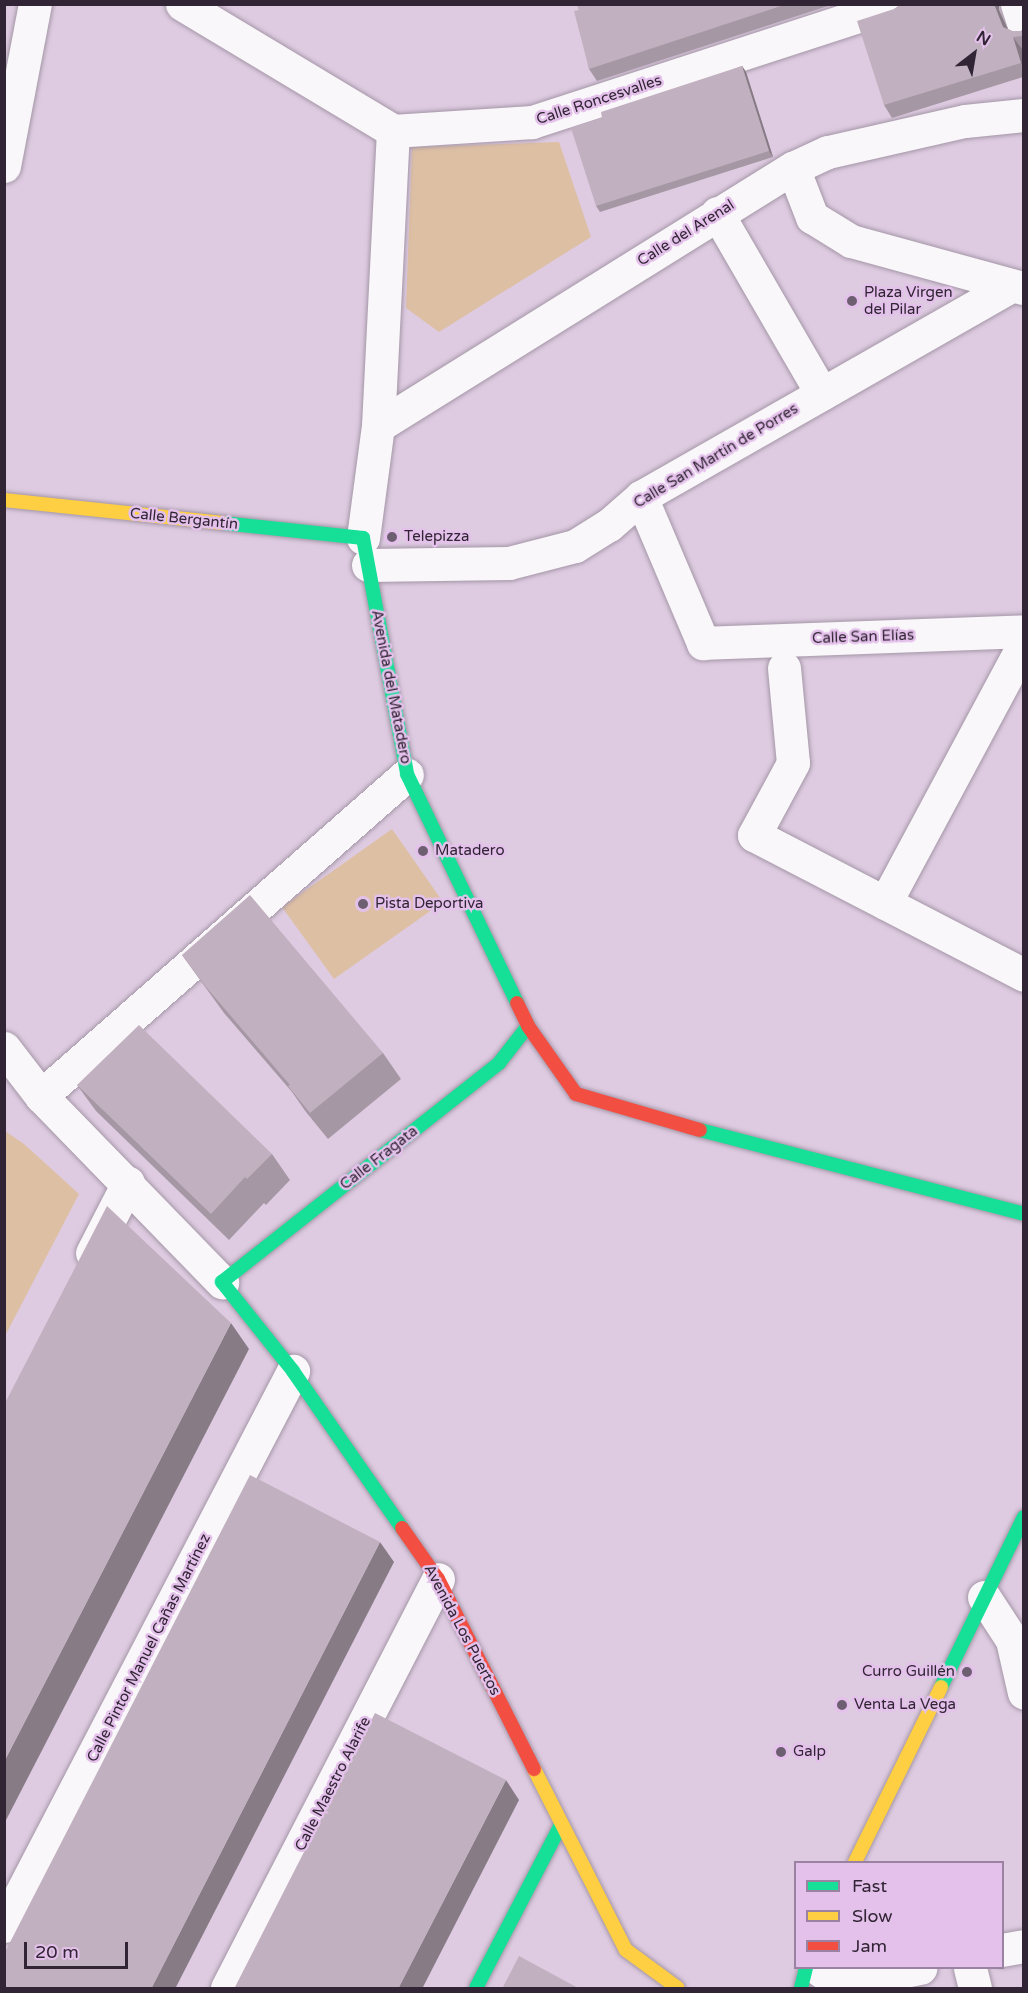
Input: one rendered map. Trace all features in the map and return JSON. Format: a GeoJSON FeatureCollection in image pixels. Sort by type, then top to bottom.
{"type":"FeatureCollection","features":[{"type":"Feature","properties":{"kind":"street"},"geometry":{"type":"LineString","coordinates":[[4,166],[35,4]]}},
{"type":"Feature","properties":{"kind":"street"},"geometry":{"type":"LineString","coordinates":[[182,4],[393,131],[378,426],[365,552]]}},
{"type":"Feature","properties":{"kind":"street","name":"Calle Roncesvalles"},"geometry":{"type":"LineString","coordinates":[[393,131],[532,122],[896,4]]}},
{"type":"Feature","properties":{"kind":"street"},"geometry":{"type":"LineString","coordinates":[[1017,4],[1023,24]]}},
{"type":"Feature","properties":{"kind":"street","name":"Calle del Arenal"},"geometry":{"type":"LineString","coordinates":[[378,426],[717,213],[793,168],[828,152],[965,121],[1023,115]]}},
{"type":"Feature","properties":{"kind":"street"},"geometry":{"type":"LineString","coordinates":[[793,168],[812,217],[851,241],[1017,287]]}},
{"type":"Feature","properties":{"kind":"street"},"geometry":{"type":"LineString","coordinates":[[717,213],[822,394]]}},
{"type":"Feature","properties":{"kind":"street","name":"Calle San Martín de Porres"},"geometry":{"type":"LineString","coordinates":[[365,552],[509,563],[576,546],[609,525],[641,497],[1017,287]]}},
{"type":"Feature","properties":{"kind":"street","name":"Calle San Elías"},"geometry":{"type":"LineString","coordinates":[[641,497],[703,643],[1023,631]]}},
{"type":"Feature","properties":{"kind":"street","name":"Calle Bergantín"},"geometry":{"type":"LineString","coordinates":[[4,500],[365,552]]}},
{"type":"Feature","properties":{"kind":"street","name":"Avenida del Matadero"},"geometry":{"type":"LineString","coordinates":[[365,552],[407,774],[528,1026],[576,1094],[765,1148],[1023,1214]]}},
{"type":"Feature","properties":{"kind":"street"},"geometry":{"type":"LineString","coordinates":[[885,903],[1023,644]]}},
{"type":"Feature","properties":{"kind":"street"},"geometry":{"type":"LineString","coordinates":[[784,668],[793,763],[754,835],[1023,975]]}},
{"type":"Feature","properties":{"kind":"street"},"geometry":{"type":"LineString","coordinates":[[41,1096],[407,774]]}},
{"type":"Feature","properties":{"kind":"street","name":"Calle Fragata"},"geometry":{"type":"LineString","coordinates":[[222,1281],[499,1063],[528,1026]]}},
{"type":"Feature","properties":{"kind":"street"},"geometry":{"type":"LineString","coordinates":[[4,1048],[41,1096],[222,1281]]}},
{"type":"Feature","properties":{"kind":"street"},"geometry":{"type":"LineString","coordinates":[[80,1276],[128,1183]]}},
{"type":"Feature","properties":{"kind":"street","name":"Avenida Los Puertos"},"geometry":{"type":"LineString","coordinates":[[222,1281],[292,1371],[438,1580],[626,1950],[678,1989]]}},
{"type":"Feature","properties":{"kind":"street","name":"Calle Pintor Manuel Cañas Martínez"},"geometry":{"type":"LineString","coordinates":[[4,1926],[292,1371]]}},
{"type":"Feature","properties":{"kind":"street"},"geometry":{"type":"LineString","coordinates":[[856,1861],[1023,1517]]}},
{"type":"Feature","properties":{"kind":"street","name":"Calle Maestro Alarife"},"geometry":{"type":"LineString","coordinates":[[227,1989],[438,1580]]}},
{"type":"Feature","properties":{"kind":"street"},"geometry":{"type":"LineString","coordinates":[[984,1597],[1012,1640],[1023,1693]]}},
{"type":"Feature","properties":{"kind":"street"},"geometry":{"type":"LineString","coordinates":[[476,1989],[561,1825]]}},
{"type":"Feature","properties":{"kind":"street"},"geometry":{"type":"LineString","coordinates":[[1004,1950],[1023,1946]]}},
{"type":"Feature","properties":{"kind":"street"},"geometry":{"type":"LineString","coordinates":[[801,1989],[806,1969]]}},
{"type":"Feature","properties":{"kind":"street"},"geometry":{"type":"LineString","coordinates":[[818,1969],[840,1984],[915,1969]]}},
{"type":"Feature","properties":{"kind":"street"},"geometry":{"type":"LineString","coordinates":[[970,1969],[975,1989]]}},
{"type":"Feature","properties":{"kind":"shaded area"},"geometry":{"type":"Polygon","coordinates":[[[559,142],[591,237],[439,332],[406,308],[412,147],[559,142]]]}},
{"type":"Feature","properties":{"kind":"shaded area","name":"Pista Deportiva"},"geometry":{"type":"Polygon","coordinates":[[[392,829],[443,902],[334,979],[282,907],[392,829]]]}},
{"type":"Feature","properties":{"kind":"shaded area"},"geometry":{"type":"Polygon","coordinates":[[[5,1131],[24,1144],[79,1194],[5,1336],[5,1131]]]}},
{"type":"Feature","properties":{"kind":"building"},"geometry":{"type":"Polygon","coordinates":[[[577,4],[787,4],[589,69],[574,11],[579,10],[577,4]]]}},
{"type":"Feature","properties":{"kind":"building"},"geometry":{"type":"Polygon","coordinates":[[[901,4],[994,4],[1003,27],[1012,31],[1023,29],[1023,36],[1013,37],[1021,63],[884,105],[857,21],[894,9],[901,4]]]}},
{"type":"Feature","properties":{"kind":"building"},"geometry":{"type":"Polygon","coordinates":[[[742,66],[769,151],[596,206],[571,128],[602,118],[601,112],[742,66]]]}},
{"type":"Feature","properties":{"kind":"building"},"geometry":{"type":"Polygon","coordinates":[[[250,895],[383,1053],[310,1113],[288,1086],[290,1085],[206,987],[182,955],[250,895]]]}},
{"type":"Feature","properties":{"kind":"building"},"geometry":{"type":"Polygon","coordinates":[[[139,1025],[272,1154],[247,1179],[245,1177],[211,1214],[77,1085],[139,1025]]]}},
{"type":"Feature","properties":{"kind":"building"},"geometry":{"type":"Polygon","coordinates":[[[107,1206],[231,1323],[4,1762],[4,1405],[107,1206]]]}},
{"type":"Feature","properties":{"kind":"building"},"geometry":{"type":"Polygon","coordinates":[[[250,1475],[380,1542],[151,1989],[4,1989],[4,1954],[250,1475]]]}},
{"type":"Feature","properties":{"kind":"building"},"geometry":{"type":"Polygon","coordinates":[[[375,1713],[506,1780],[398,1989],[234,1989],[375,1713]]]}},
{"type":"Feature","properties":{"kind":"building"},"geometry":{"type":"Polygon","coordinates":[[[519,1956],[580,1989],[502,1989],[519,1956]]]}},
{"type":"Feature","properties":{"kind":"traffic: fast"},"geometry":{"type":"LineString","coordinates":[[223,523],[363,538],[407,774],[517,1003]]}},
{"type":"Feature","properties":{"kind":"traffic: fast"},"geometry":{"type":"LineString","coordinates":[[402,1528],[293,1371],[222,1282],[499,1063],[528,1026]]}},
{"type":"Feature","properties":{"kind":"traffic: fast"},"geometry":{"type":"LineString","coordinates":[[700,1130],[1024,1214]]}},
{"type":"Feature","properties":{"kind":"traffic: fast"},"geometry":{"type":"LineString","coordinates":[[941,1687],[1024,1517]]}},
{"type":"Feature","properties":{"kind":"traffic: fast"},"geometry":{"type":"LineString","coordinates":[[476,1988],[561,1825]]}},
{"type":"Feature","properties":{"kind":"traffic: fast"},"geometry":{"type":"LineString","coordinates":[[801,1988],[806,1969]]}},
{"type":"Feature","properties":{"kind":"traffic: slow"},"geometry":{"type":"LineString","coordinates":[[4,500],[223,523]]}},
{"type":"Feature","properties":{"kind":"traffic: slow"},"geometry":{"type":"LineString","coordinates":[[855,1861],[941,1687]]}},
{"type":"Feature","properties":{"kind":"traffic: slow"},"geometry":{"type":"LineString","coordinates":[[534,1769],[626,1950],[678,1988]]}},
{"type":"Feature","properties":{"kind":"traffic: jam"},"geometry":{"type":"LineString","coordinates":[[517,1003],[528,1026],[576,1094],[700,1130]]}},
{"type":"Feature","properties":{"kind":"traffic: jam"},"geometry":{"type":"LineString","coordinates":[[402,1528],[438,1579],[534,1769]]}},
{"type":"Feature","properties":{"kind":"place","name":"Plaza Virgen del Pilar"},"geometry":{"type":"Point","coordinates":[852,301]}},
{"type":"Feature","properties":{"kind":"place","name":"Telepizza"},"geometry":{"type":"Point","coordinates":[392,537]}},
{"type":"Feature","properties":{"kind":"place","name":"Matadero"},"geometry":{"type":"Point","coordinates":[423,851]}},
{"type":"Feature","properties":{"kind":"place","name":"Pista Deportiva"},"geometry":{"type":"Point","coordinates":[363,904]}},
{"type":"Feature","properties":{"kind":"place","name":"Curro Guillén"},"geometry":{"type":"Point","coordinates":[967,1672]}},
{"type":"Feature","properties":{"kind":"place","name":"Venta La Vega"},"geometry":{"type":"Point","coordinates":[842,1705]}},
{"type":"Feature","properties":{"kind":"place","name":"Galp"},"geometry":{"type":"Point","coordinates":[781,1752]}}]}
